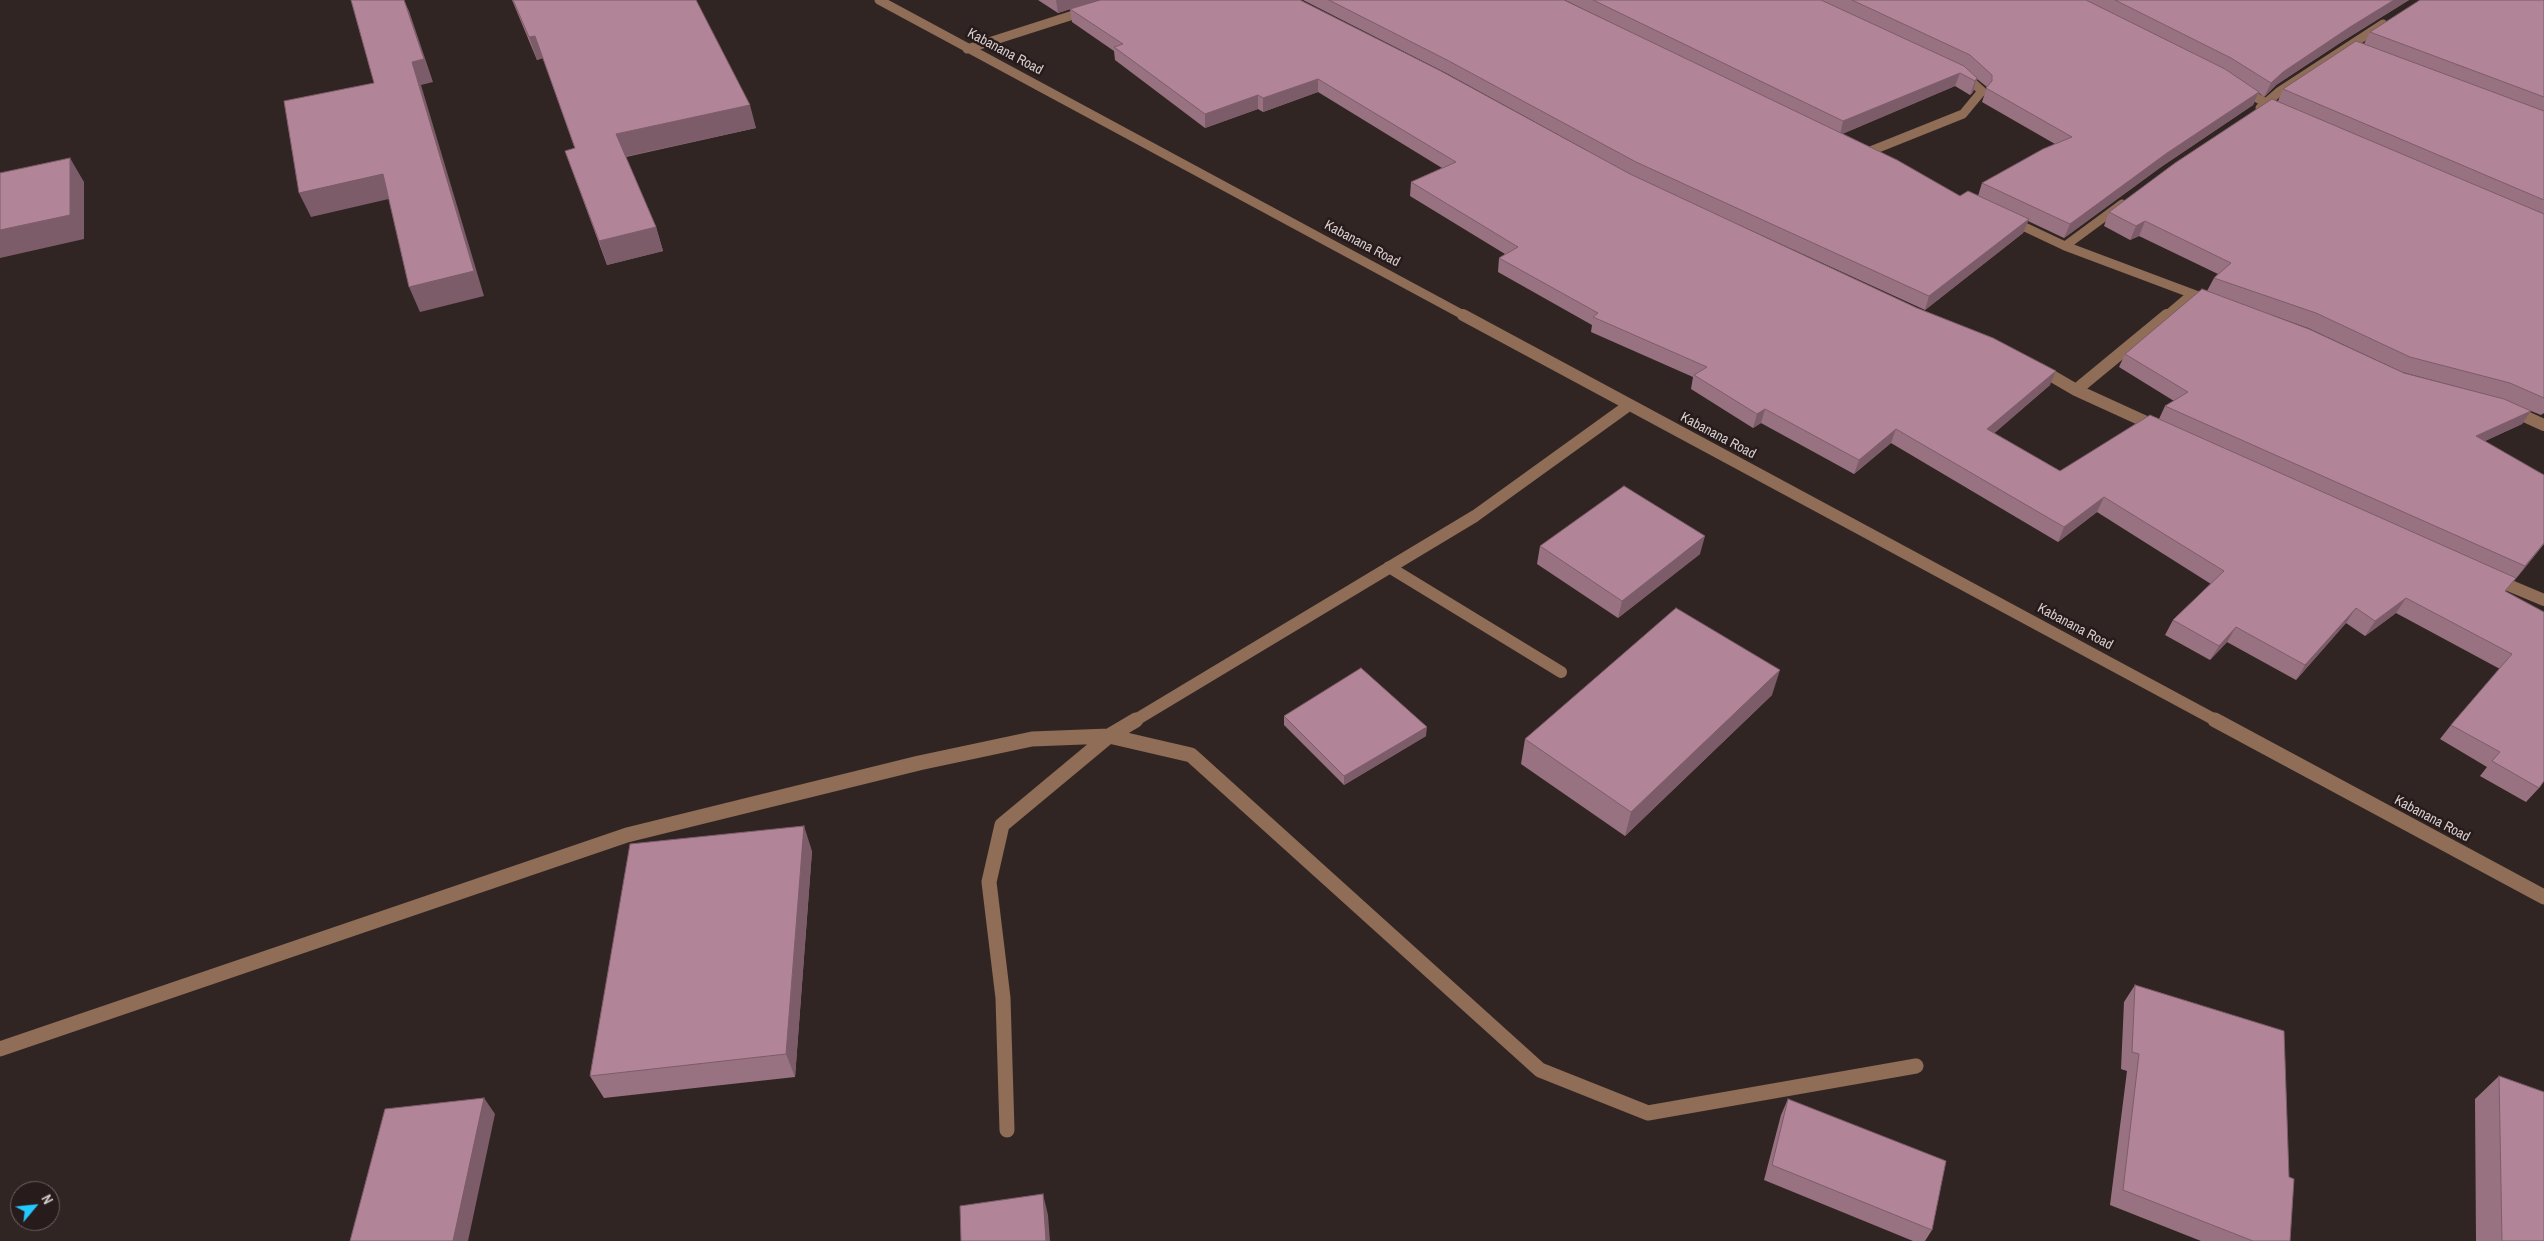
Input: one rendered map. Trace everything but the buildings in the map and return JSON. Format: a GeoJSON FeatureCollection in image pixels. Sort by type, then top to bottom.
{"type":"FeatureCollection","features":[{"type":"Feature","properties":{"kind":"street","name":"Kabanana Road"},"geometry":{"type":"LineString","coordinates":[[879,0],[2544,897]]}},
{"type":"Feature","properties":{"kind":"street"},"geometry":{"type":"LineString","coordinates":[[967,49],[1120,0]]}},
{"type":"Feature","properties":{"kind":"street"},"geometry":{"type":"LineString","coordinates":[[2250,115],[2265,105],[2280,91],[2352,48],[2388,21]]}},
{"type":"Feature","properties":{"kind":"street"},"geometry":{"type":"LineString","coordinates":[[1881,162],[1859,152],[1964,114],[1982,91],[1956,70]]}},
{"type":"Feature","properties":{"kind":"street"},"geometry":{"type":"LineString","coordinates":[[2237,86],[2265,105],[2292,116]]}},
{"type":"Feature","properties":{"kind":"street"},"geometry":{"type":"LineString","coordinates":[[2065,246],[2127,201]]}},
{"type":"Feature","properties":{"kind":"street"},"geometry":{"type":"LineString","coordinates":[[2006,218],[2065,246],[2218,304]]}},
{"type":"Feature","properties":{"kind":"street"},"geometry":{"type":"LineString","coordinates":[[2076,390],[2192,294]]}},
{"type":"Feature","properties":{"kind":"street"},"geometry":{"type":"LineString","coordinates":[[2032,365],[2076,390],[2166,431]]}},
{"type":"Feature","properties":{"kind":"street"},"geometry":{"type":"LineString","coordinates":[[1007,1130],[1003,998],[989,882],[1002,825],[1108,736],[1475,516],[1629,405]]}},
{"type":"Feature","properties":{"kind":"street"},"geometry":{"type":"LineString","coordinates":[[2498,405],[2544,425]]}},
{"type":"Feature","properties":{"kind":"street"},"geometry":{"type":"LineString","coordinates":[[1389,567],[1561,672]]}},
{"type":"Feature","properties":{"kind":"street"},"geometry":{"type":"LineString","coordinates":[[2482,574],[2544,600]]}},
{"type":"Feature","properties":{"kind":"street"},"geometry":{"type":"LineString","coordinates":[[0,1049],[626,835],[919,763],[1032,739],[1108,736],[1191,755],[1540,1070],[1648,1113],[1916,1066]]}}]}
